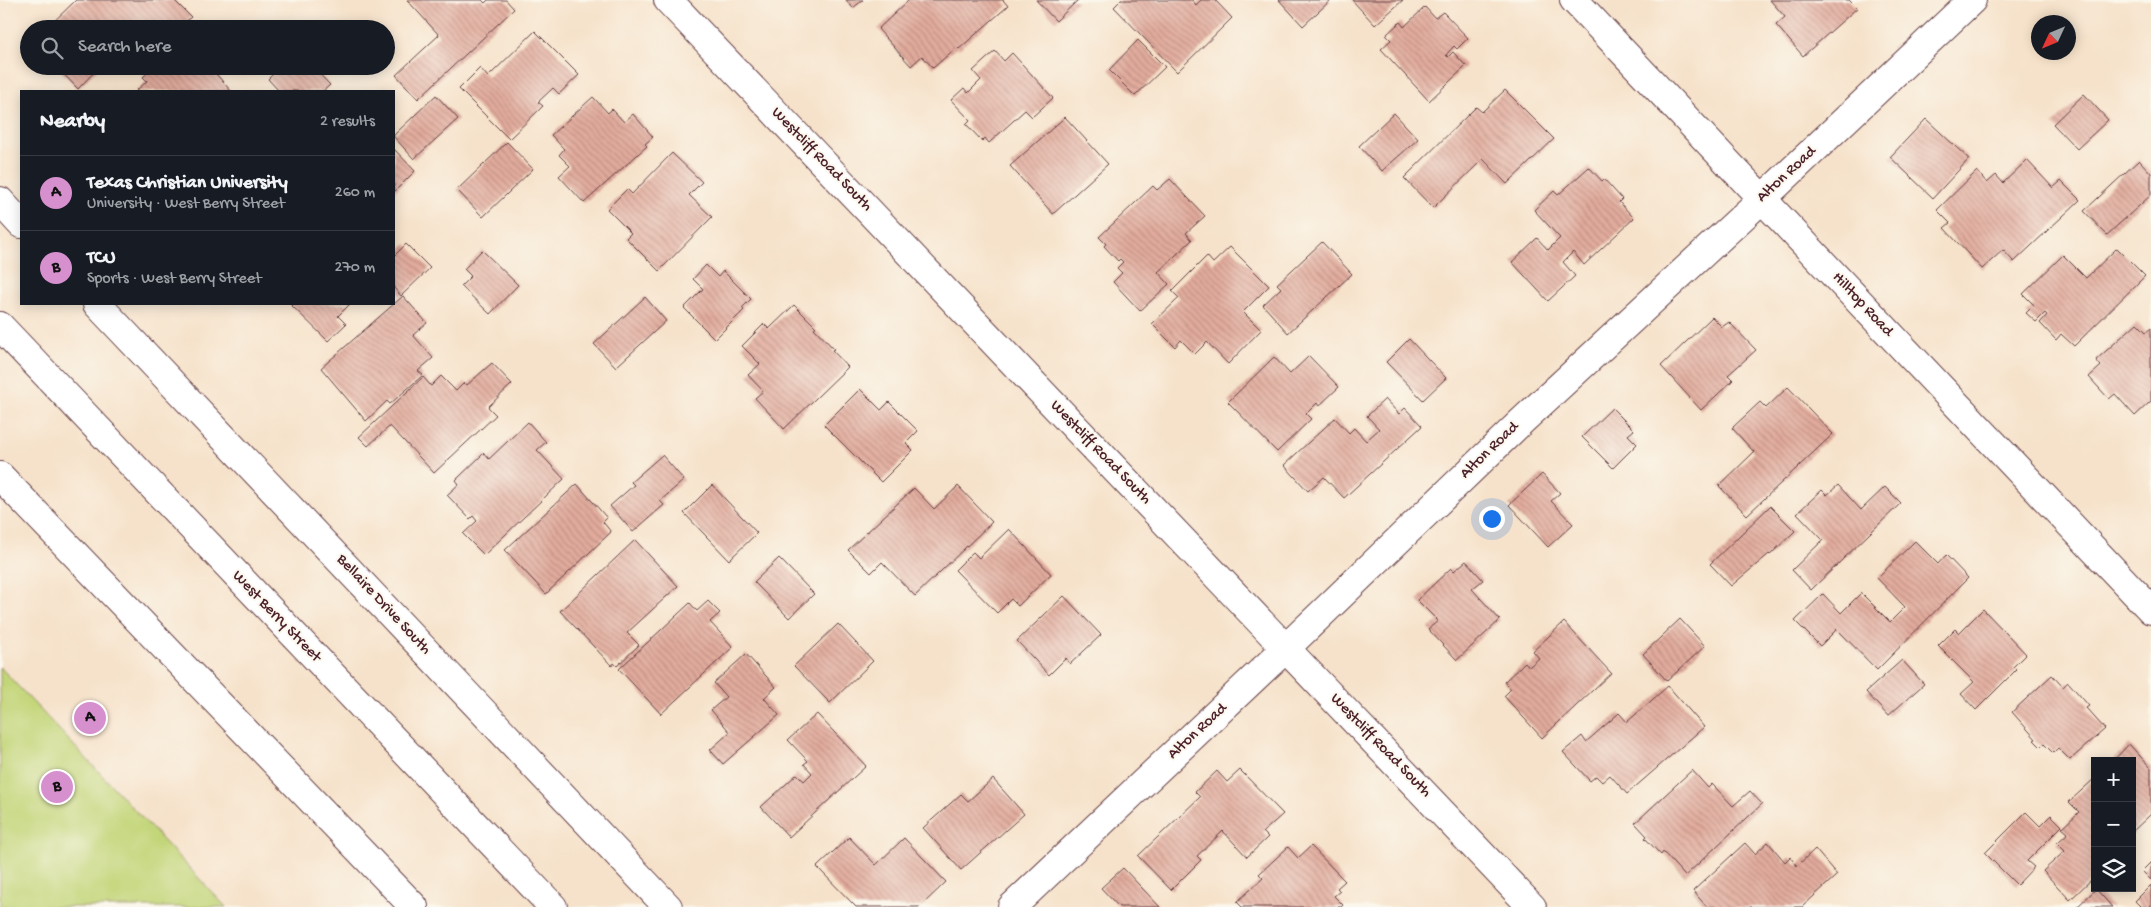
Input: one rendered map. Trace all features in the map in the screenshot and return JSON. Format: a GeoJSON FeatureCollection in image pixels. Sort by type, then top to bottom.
{"type":"FeatureCollection","features":[{"type":"Feature","properties":{"kind":"street","name":"Westcliff Road South"},"geometry":{"type":"LineString","coordinates":[[668,0],[1532,907]]}},
{"type":"Feature","properties":{"kind":"street","name":"Hilltop Road"},"geometry":{"type":"LineString","coordinates":[[1574,0],[2151,610]]}},
{"type":"Feature","properties":{"kind":"street","name":"Alton Road"},"geometry":{"type":"LineString","coordinates":[[1012,907],[1286,648],[1522,421],[1762,199],[1972,0]]}},
{"type":"Feature","properties":{"kind":"street"},"geometry":{"type":"LineString","coordinates":[[0,201],[20,223]]}},
{"type":"Feature","properties":{"kind":"street","name":"Bellaire Drive South"},"geometry":{"type":"LineString","coordinates":[[99,305],[668,907]]}},
{"type":"Feature","properties":{"kind":"street","name":"West Berry Street"},"geometry":{"type":"LineString","coordinates":[[0,326],[553,907]]}},
{"type":"Feature","properties":{"kind":"street"},"geometry":{"type":"LineString","coordinates":[[0,476],[414,907]]}},
{"type":"Feature","properties":{"kind":"green space"},"geometry":{"type":"Polygon","coordinates":[[[0,667],[226,907],[0,907],[0,667]]]}},
{"type":"Feature","properties":{"kind":"building"},"geometry":{"type":"Polygon","coordinates":[[[76,0],[174,0],[191,17],[188,20],[55,20],[76,0]]]}},
{"type":"Feature","properties":{"kind":"building"},"geometry":{"type":"Polygon","coordinates":[[[407,0],[482,0],[485,3],[488,0],[506,0],[514,9],[418,99],[396,75],[439,35],[407,0]]]}},
{"type":"Feature","properties":{"kind":"building"},"geometry":{"type":"Polygon","coordinates":[[[846,0],[863,0],[853,8],[846,0]]]}},
{"type":"Feature","properties":{"kind":"building"},"geometry":{"type":"Polygon","coordinates":[[[909,0],[1003,0],[1008,6],[959,49],[957,47],[933,68],[922,56],[911,66],[878,29],[909,0]]]}},
{"type":"Feature","properties":{"kind":"building"},"geometry":{"type":"Polygon","coordinates":[[[1036,0],[1078,0],[1056,21],[1036,0]]]}},
{"type":"Feature","properties":{"kind":"building"},"geometry":{"type":"Polygon","coordinates":[[[1121,0],[1192,0],[1196,5],[1201,0],[1215,0],[1232,18],[1177,72],[1114,7],[1121,0]]]}},
{"type":"Feature","properties":{"kind":"building"},"geometry":{"type":"Polygon","coordinates":[[[1279,0],[1331,0],[1303,26],[1279,0]]]}},
{"type":"Feature","properties":{"kind":"building"},"geometry":{"type":"Polygon","coordinates":[[[1352,0],[1403,0],[1375,25],[1352,0]]]}},
{"type":"Feature","properties":{"kind":"building"},"geometry":{"type":"Polygon","coordinates":[[[1770,0],[1849,0],[1857,8],[1803,56],[1776,25],[1785,17],[1770,0]]]}},
{"type":"Feature","properties":{"kind":"building"},"geometry":{"type":"Polygon","coordinates":[[[1425,7],[1435,18],[1443,12],[1468,38],[1457,49],[1454,46],[1446,55],[1448,57],[1453,52],[1466,66],[1429,101],[1381,49],[1391,40],[1386,35],[1400,22],[1404,27],[1425,7]]]}},
{"type":"Feature","properties":{"kind":"building"},"geometry":{"type":"Polygon","coordinates":[[[535,31],[579,75],[559,94],[553,88],[538,102],[543,106],[509,139],[459,89],[480,68],[488,77],[535,31]]]}},
{"type":"Feature","properties":{"kind":"building"},"geometry":{"type":"Polygon","coordinates":[[[1138,40],[1165,67],[1135,96],[1109,70],[1138,40]]]}},
{"type":"Feature","properties":{"kind":"building"},"geometry":{"type":"Polygon","coordinates":[[[995,51],[1004,61],[1012,53],[1053,98],[1032,117],[1025,110],[989,143],[985,138],[982,141],[966,124],[970,120],[951,100],[964,88],[968,93],[981,80],[973,71],[995,51]]]}},
{"type":"Feature","properties":{"kind":"building"},"geometry":{"type":"Polygon","coordinates":[[[65,75],[91,75],[78,89],[65,75]]]}},
{"type":"Feature","properties":{"kind":"building"},"geometry":{"type":"Polygon","coordinates":[[[145,75],[217,75],[230,90],[137,90],[147,81],[143,77],[145,75]]]}},
{"type":"Feature","properties":{"kind":"building"},"geometry":{"type":"Polygon","coordinates":[[[272,75],[321,75],[330,85],[324,90],[278,90],[268,79],[272,75]]]}},
{"type":"Feature","properties":{"kind":"building"},"geometry":{"type":"Polygon","coordinates":[[[1505,90],[1554,139],[1507,184],[1483,159],[1433,208],[1404,178],[1476,107],[1482,112],[1505,90]]]}},
{"type":"Feature","properties":{"kind":"building"},"geometry":{"type":"Polygon","coordinates":[[[2084,94],[2108,120],[2077,149],[2053,124],[2084,94]]]}},
{"type":"Feature","properties":{"kind":"building"},"geometry":{"type":"Polygon","coordinates":[[[436,95],[458,119],[414,159],[395,138],[395,134],[436,95]]]}},
{"type":"Feature","properties":{"kind":"building"},"geometry":{"type":"Polygon","coordinates":[[[593,97],[608,113],[612,109],[624,122],[633,114],[653,137],[645,144],[647,146],[584,203],[559,176],[570,166],[559,155],[564,149],[551,135],[593,97]]]}},
{"type":"Feature","properties":{"kind":"building"},"geometry":{"type":"Polygon","coordinates":[[[1394,113],[1418,139],[1382,171],[1359,146],[1394,113]]]}},
{"type":"Feature","properties":{"kind":"building"},"geometry":{"type":"Polygon","coordinates":[[[1065,117],[1108,164],[1053,214],[1010,166],[1065,117]]]}},
{"type":"Feature","properties":{"kind":"building"},"geometry":{"type":"Polygon","coordinates":[[[1926,119],[1969,159],[1933,198],[1890,157],[1926,119]]]}},
{"type":"Feature","properties":{"kind":"building"},"geometry":{"type":"Polygon","coordinates":[[[507,142],[533,169],[483,217],[457,190],[507,142]]]}},
{"type":"Feature","properties":{"kind":"building"},"geometry":{"type":"Polygon","coordinates":[[[395,150],[415,171],[395,191],[395,150]]]}},
{"type":"Feature","properties":{"kind":"building"},"geometry":{"type":"Polygon","coordinates":[[[672,153],[702,182],[689,195],[712,217],[659,271],[626,238],[631,233],[607,209],[627,189],[632,194],[672,153]]]}},
{"type":"Feature","properties":{"kind":"building"},"geometry":{"type":"Polygon","coordinates":[[[2027,160],[2053,188],[2061,181],[2080,200],[2014,262],[2003,250],[1982,269],[1944,228],[1950,223],[1937,210],[1977,171],[1987,183],[1996,175],[2003,183],[2027,160]]]}},
{"type":"Feature","properties":{"kind":"building"},"geometry":{"type":"Polygon","coordinates":[[[2139,160],[2151,173],[2151,195],[2107,235],[2084,211],[2139,160]]]}},
{"type":"Feature","properties":{"kind":"building"},"geometry":{"type":"Polygon","coordinates":[[[1589,167],[1602,181],[1604,179],[1622,199],[1619,202],[1634,218],[1584,265],[1573,252],[1563,262],[1575,276],[1548,301],[1512,262],[1537,238],[1548,250],[1560,238],[1534,210],[1554,191],[1558,195],[1589,167]]]}},
{"type":"Feature","properties":{"kind":"building"},"geometry":{"type":"Polygon","coordinates":[[[1170,179],[1205,216],[1186,233],[1192,240],[1158,272],[1169,284],[1140,311],[1113,282],[1122,273],[1117,268],[1123,262],[1120,259],[1118,261],[1104,246],[1106,244],[1099,237],[1153,186],[1157,190],[1170,179]]]}},
{"type":"Feature","properties":{"kind":"building"},"geometry":{"type":"Polygon","coordinates":[[[1322,242],[1352,274],[1288,333],[1263,305],[1281,288],[1277,284],[1322,242]]]}},
{"type":"Feature","properties":{"kind":"building"},"geometry":{"type":"Polygon","coordinates":[[[406,244],[430,268],[401,296],[395,289],[395,255],[406,244]]]}},
{"type":"Feature","properties":{"kind":"building"},"geometry":{"type":"Polygon","coordinates":[[[1230,247],[1269,286],[1243,312],[1261,330],[1228,364],[1207,342],[1195,354],[1181,340],[1175,347],[1152,324],[1179,298],[1172,291],[1207,256],[1213,263],[1230,247]]]}},
{"type":"Feature","properties":{"kind":"building"},"geometry":{"type":"Polygon","coordinates":[[[2117,248],[2145,276],[2074,346],[2061,334],[2056,340],[2040,323],[2047,315],[2045,313],[2036,322],[2026,313],[2034,305],[2023,294],[2063,255],[2086,278],[2117,248]]]}},
{"type":"Feature","properties":{"kind":"building"},"geometry":{"type":"Polygon","coordinates":[[[482,250],[518,285],[490,314],[461,286],[471,276],[464,269],[482,250]]]}},
{"type":"Feature","properties":{"kind":"building"},"geometry":{"type":"Polygon","coordinates":[[[706,265],[718,277],[723,271],[751,299],[742,308],[744,310],[715,339],[684,308],[703,289],[693,279],[706,265]]]}},
{"type":"Feature","properties":{"kind":"building"},"geometry":{"type":"Polygon","coordinates":[[[403,296],[427,323],[413,335],[433,358],[418,371],[423,375],[390,404],[387,401],[366,421],[321,368],[403,296]]]}},
{"type":"Feature","properties":{"kind":"building"},"geometry":{"type":"Polygon","coordinates":[[[645,297],[666,321],[616,367],[594,344],[645,297]]]}},
{"type":"Feature","properties":{"kind":"building"},"geometry":{"type":"Polygon","coordinates":[[[291,305],[349,305],[338,316],[346,324],[328,341],[291,305]]]}},
{"type":"Feature","properties":{"kind":"building"},"geometry":{"type":"Polygon","coordinates":[[[794,305],[816,327],[814,328],[848,367],[784,429],[755,398],[763,391],[748,375],[760,364],[742,346],[764,324],[769,329],[794,305]]]}},
{"type":"Feature","properties":{"kind":"building"},"geometry":{"type":"Polygon","coordinates":[[[1712,317],[1722,327],[1729,322],[1756,350],[1728,375],[1733,380],[1701,410],[1661,366],[1712,317]]]}},
{"type":"Feature","properties":{"kind":"building"},"geometry":{"type":"Polygon","coordinates":[[[2137,323],[2146,332],[2151,328],[2151,401],[2135,416],[2115,394],[2109,399],[2089,377],[2101,366],[2096,360],[2137,323]]]}},
{"type":"Feature","properties":{"kind":"building"},"geometry":{"type":"Polygon","coordinates":[[[1409,339],[1446,378],[1423,400],[1386,362],[1409,339]]]}},
{"type":"Feature","properties":{"kind":"building"},"geometry":{"type":"Polygon","coordinates":[[[1309,356],[1339,387],[1319,406],[1317,403],[1306,414],[1311,419],[1277,452],[1228,402],[1274,357],[1290,374],[1309,356]]]}},
{"type":"Feature","properties":{"kind":"building"},"geometry":{"type":"Polygon","coordinates":[[[492,363],[512,384],[488,407],[496,415],[434,473],[390,426],[368,446],[359,437],[423,377],[431,386],[441,376],[456,391],[465,382],[467,385],[492,363]]]}},
{"type":"Feature","properties":{"kind":"building"},"geometry":{"type":"Polygon","coordinates":[[[1788,387],[1833,434],[1747,515],[1719,486],[1754,452],[1732,428],[1760,402],[1766,408],[1788,387]]]}},
{"type":"Feature","properties":{"kind":"building"},"geometry":{"type":"Polygon","coordinates":[[[860,389],[881,410],[889,402],[918,431],[906,443],[913,450],[881,482],[824,425],[860,389]]]}},
{"type":"Feature","properties":{"kind":"building"},"geometry":{"type":"Polygon","coordinates":[[[1385,399],[1399,414],[1405,408],[1422,426],[1344,498],[1324,477],[1308,491],[1284,465],[1335,418],[1349,433],[1354,428],[1366,441],[1379,429],[1367,416],[1385,399]]]}},
{"type":"Feature","properties":{"kind":"building"},"geometry":{"type":"Polygon","coordinates":[[[1612,408],[1634,430],[1628,435],[1637,444],[1613,468],[1582,437],[1612,408]]]}},
{"type":"Feature","properties":{"kind":"building"},"geometry":{"type":"Polygon","coordinates":[[[528,422],[546,442],[537,450],[564,479],[484,555],[463,534],[477,521],[473,516],[470,519],[447,495],[459,484],[456,480],[484,453],[489,459],[528,422]]]}},
{"type":"Feature","properties":{"kind":"building"},"geometry":{"type":"Polygon","coordinates":[[[662,455],[684,480],[660,501],[664,505],[633,532],[610,506],[634,485],[631,482],[662,455]]]}},
{"type":"Feature","properties":{"kind":"building"},"geometry":{"type":"Polygon","coordinates":[[[1542,474],[1560,493],[1551,501],[1573,524],[1548,547],[1509,505],[1542,474]]]}},
{"type":"Feature","properties":{"kind":"building"},"geometry":{"type":"Polygon","coordinates":[[[577,484],[607,518],[603,522],[611,532],[546,594],[505,550],[577,484]]]}},
{"type":"Feature","properties":{"kind":"building"},"geometry":{"type":"Polygon","coordinates":[[[712,485],[757,533],[729,560],[684,513],[712,485]]]}},
{"type":"Feature","properties":{"kind":"building"},"geometry":{"type":"Polygon","coordinates":[[[1838,485],[1861,510],[1885,487],[1901,503],[1811,590],[1792,570],[1823,540],[1797,513],[1822,490],[1827,495],[1838,485]]]}},
{"type":"Feature","properties":{"kind":"building"},"geometry":{"type":"Polygon","coordinates":[[[958,486],[992,522],[915,596],[882,562],[871,573],[848,550],[914,488],[934,509],[958,486]]]}},
{"type":"Feature","properties":{"kind":"building"},"geometry":{"type":"Polygon","coordinates":[[[1770,506],[1795,531],[1770,555],[1731,586],[1710,564],[1770,506]]]}},
{"type":"Feature","properties":{"kind":"building"},"geometry":{"type":"Polygon","coordinates":[[[1009,529],[1051,574],[1018,606],[1011,599],[997,613],[955,570],[973,552],[979,558],[1009,529]]]}},
{"type":"Feature","properties":{"kind":"building"},"geometry":{"type":"Polygon","coordinates":[[[635,540],[678,586],[627,633],[639,645],[617,666],[614,663],[612,666],[560,611],[635,540]]]}},
{"type":"Feature","properties":{"kind":"building"},"geometry":{"type":"Polygon","coordinates":[[[1915,541],[1938,564],[1946,555],[1968,578],[1877,670],[1837,629],[1820,646],[1795,621],[1823,594],[1841,613],[1861,593],[1890,622],[1905,607],[1877,578],[1915,541]]]}},
{"type":"Feature","properties":{"kind":"building"},"geometry":{"type":"Polygon","coordinates":[[[779,558],[814,594],[789,618],[754,582],[779,558]]]}},
{"type":"Feature","properties":{"kind":"building"},"geometry":{"type":"Polygon","coordinates":[[[1466,561],[1483,580],[1472,589],[1500,620],[1457,660],[1428,629],[1438,621],[1417,600],[1451,568],[1454,571],[1466,561]]]}},
{"type":"Feature","properties":{"kind":"building"},"geometry":{"type":"Polygon","coordinates":[[[1064,596],[1101,635],[1070,664],[1066,658],[1049,675],[1017,641],[1064,596]]]}},
{"type":"Feature","properties":{"kind":"building"},"geometry":{"type":"Polygon","coordinates":[[[708,601],[720,613],[710,622],[733,647],[661,714],[619,669],[690,603],[697,611],[708,601]]]}},
{"type":"Feature","properties":{"kind":"building"},"geometry":{"type":"Polygon","coordinates":[[[1983,609],[2026,654],[2013,667],[2016,670],[1976,710],[1961,694],[1974,682],[1938,646],[1955,629],[1959,633],[1983,609]]]}},
{"type":"Feature","properties":{"kind":"building"},"geometry":{"type":"Polygon","coordinates":[[[1680,619],[1705,646],[1667,681],[1643,654],[1680,619]]]}},
{"type":"Feature","properties":{"kind":"building"},"geometry":{"type":"Polygon","coordinates":[[[1564,622],[1611,673],[1542,738],[1504,696],[1511,689],[1504,682],[1525,662],[1529,667],[1539,658],[1533,651],[1564,622]]]}},
{"type":"Feature","properties":{"kind":"building"},"geometry":{"type":"Polygon","coordinates":[[[838,624],[873,661],[830,703],[794,666],[838,624]]]}},
{"type":"Feature","properties":{"kind":"building"},"geometry":{"type":"Polygon","coordinates":[[[746,654],[776,687],[764,698],[779,715],[723,764],[710,750],[730,732],[711,710],[726,697],[714,683],[746,654]]]}},
{"type":"Feature","properties":{"kind":"building"},"geometry":{"type":"Polygon","coordinates":[[[1902,660],[1924,684],[1888,716],[1866,692],[1902,660]]]}},
{"type":"Feature","properties":{"kind":"building"},"geometry":{"type":"Polygon","coordinates":[[[2052,675],[2063,687],[2068,682],[2089,706],[2086,708],[2105,729],[2070,760],[2058,748],[2053,753],[2044,744],[2041,747],[2012,712],[2052,675]]]}},
{"type":"Feature","properties":{"kind":"building"},"geometry":{"type":"Polygon","coordinates":[[[1668,686],[1704,727],[1627,794],[1610,775],[1602,782],[1596,776],[1590,781],[1563,752],[1582,736],[1586,742],[1619,713],[1627,722],[1668,686]]]}},
{"type":"Feature","properties":{"kind":"building"},"geometry":{"type":"Polygon","coordinates":[[[817,714],[866,766],[789,837],[761,807],[797,774],[804,781],[812,773],[804,764],[808,761],[788,740],[817,714]]]}},
{"type":"Feature","properties":{"kind":"building"},"geometry":{"type":"Polygon","coordinates":[[[2129,744],[2151,768],[2151,814],[2136,828],[2136,757],[2117,757],[2129,744]]]}},
{"type":"Feature","properties":{"kind":"building"},"geometry":{"type":"Polygon","coordinates":[[[1240,770],[1283,814],[1263,832],[1268,837],[1247,857],[1223,831],[1197,856],[1201,860],[1171,890],[1138,856],[1200,797],[1195,792],[1217,771],[1227,782],[1240,770]]]}},
{"type":"Feature","properties":{"kind":"building"},"geometry":{"type":"Polygon","coordinates":[[[1692,770],[1708,788],[1712,784],[1733,806],[1750,791],[1762,804],[1685,876],[1663,852],[1661,855],[1645,838],[1647,836],[1635,823],[1692,770]]]}},
{"type":"Feature","properties":{"kind":"building"},"geometry":{"type":"Polygon","coordinates":[[[993,779],[1024,814],[961,870],[923,828],[961,794],[968,801],[993,779]]]}},
{"type":"Feature","properties":{"kind":"building"},"geometry":{"type":"Polygon","coordinates":[[[2091,782],[2091,880],[2070,900],[2043,871],[2065,851],[2057,843],[2068,833],[2062,828],[2079,812],[2069,802],[2091,782]]]}},
{"type":"Feature","properties":{"kind":"building"},"geometry":{"type":"Polygon","coordinates":[[[2026,812],[2040,826],[2051,815],[2062,826],[2027,861],[2034,867],[2017,885],[1985,853],[2026,812]]]}},
{"type":"Feature","properties":{"kind":"building"},"geometry":{"type":"Polygon","coordinates":[[[849,837],[876,865],[904,838],[946,882],[920,907],[856,907],[817,867],[849,837]]]}},
{"type":"Feature","properties":{"kind":"building"},"geometry":{"type":"Polygon","coordinates":[[[1768,842],[1785,862],[1790,857],[1797,866],[1815,849],[1837,875],[1802,907],[1707,907],[1693,891],[1745,843],[1755,854],[1768,842]]]}},
{"type":"Feature","properties":{"kind":"building"},"geometry":{"type":"Polygon","coordinates":[[[1311,846],[1345,881],[1337,888],[1340,891],[1334,896],[1343,905],[1341,907],[1242,907],[1237,902],[1263,878],[1259,874],[1288,847],[1298,858],[1311,846]]]}},
{"type":"Feature","properties":{"kind":"building"},"geometry":{"type":"Polygon","coordinates":[[[2151,862],[2151,880],[2142,871],[2151,862]]]}},
{"type":"Feature","properties":{"kind":"building"},"geometry":{"type":"Polygon","coordinates":[[[1123,868],[1160,907],[1119,907],[1101,888],[1123,868]]]}},
{"type":"Feature","properties":{"kind":"building"},"geometry":{"type":"Polygon","coordinates":[[[2151,885],[2151,907],[2141,907],[2135,901],[2151,885]]]}},
{"type":"Feature","properties":{"kind":"building"},"geometry":{"type":"Polygon","coordinates":[[[2093,892],[2099,892],[2112,907],[2077,907],[2093,892]]]}},
{"type":"Feature","properties":{"kind":"place","name":"Texas Christian University"},"geometry":{"type":"Point","coordinates":[90,718]}},
{"type":"Feature","properties":{"kind":"place","name":"TCU"},"geometry":{"type":"Point","coordinates":[57,787]}}]}
